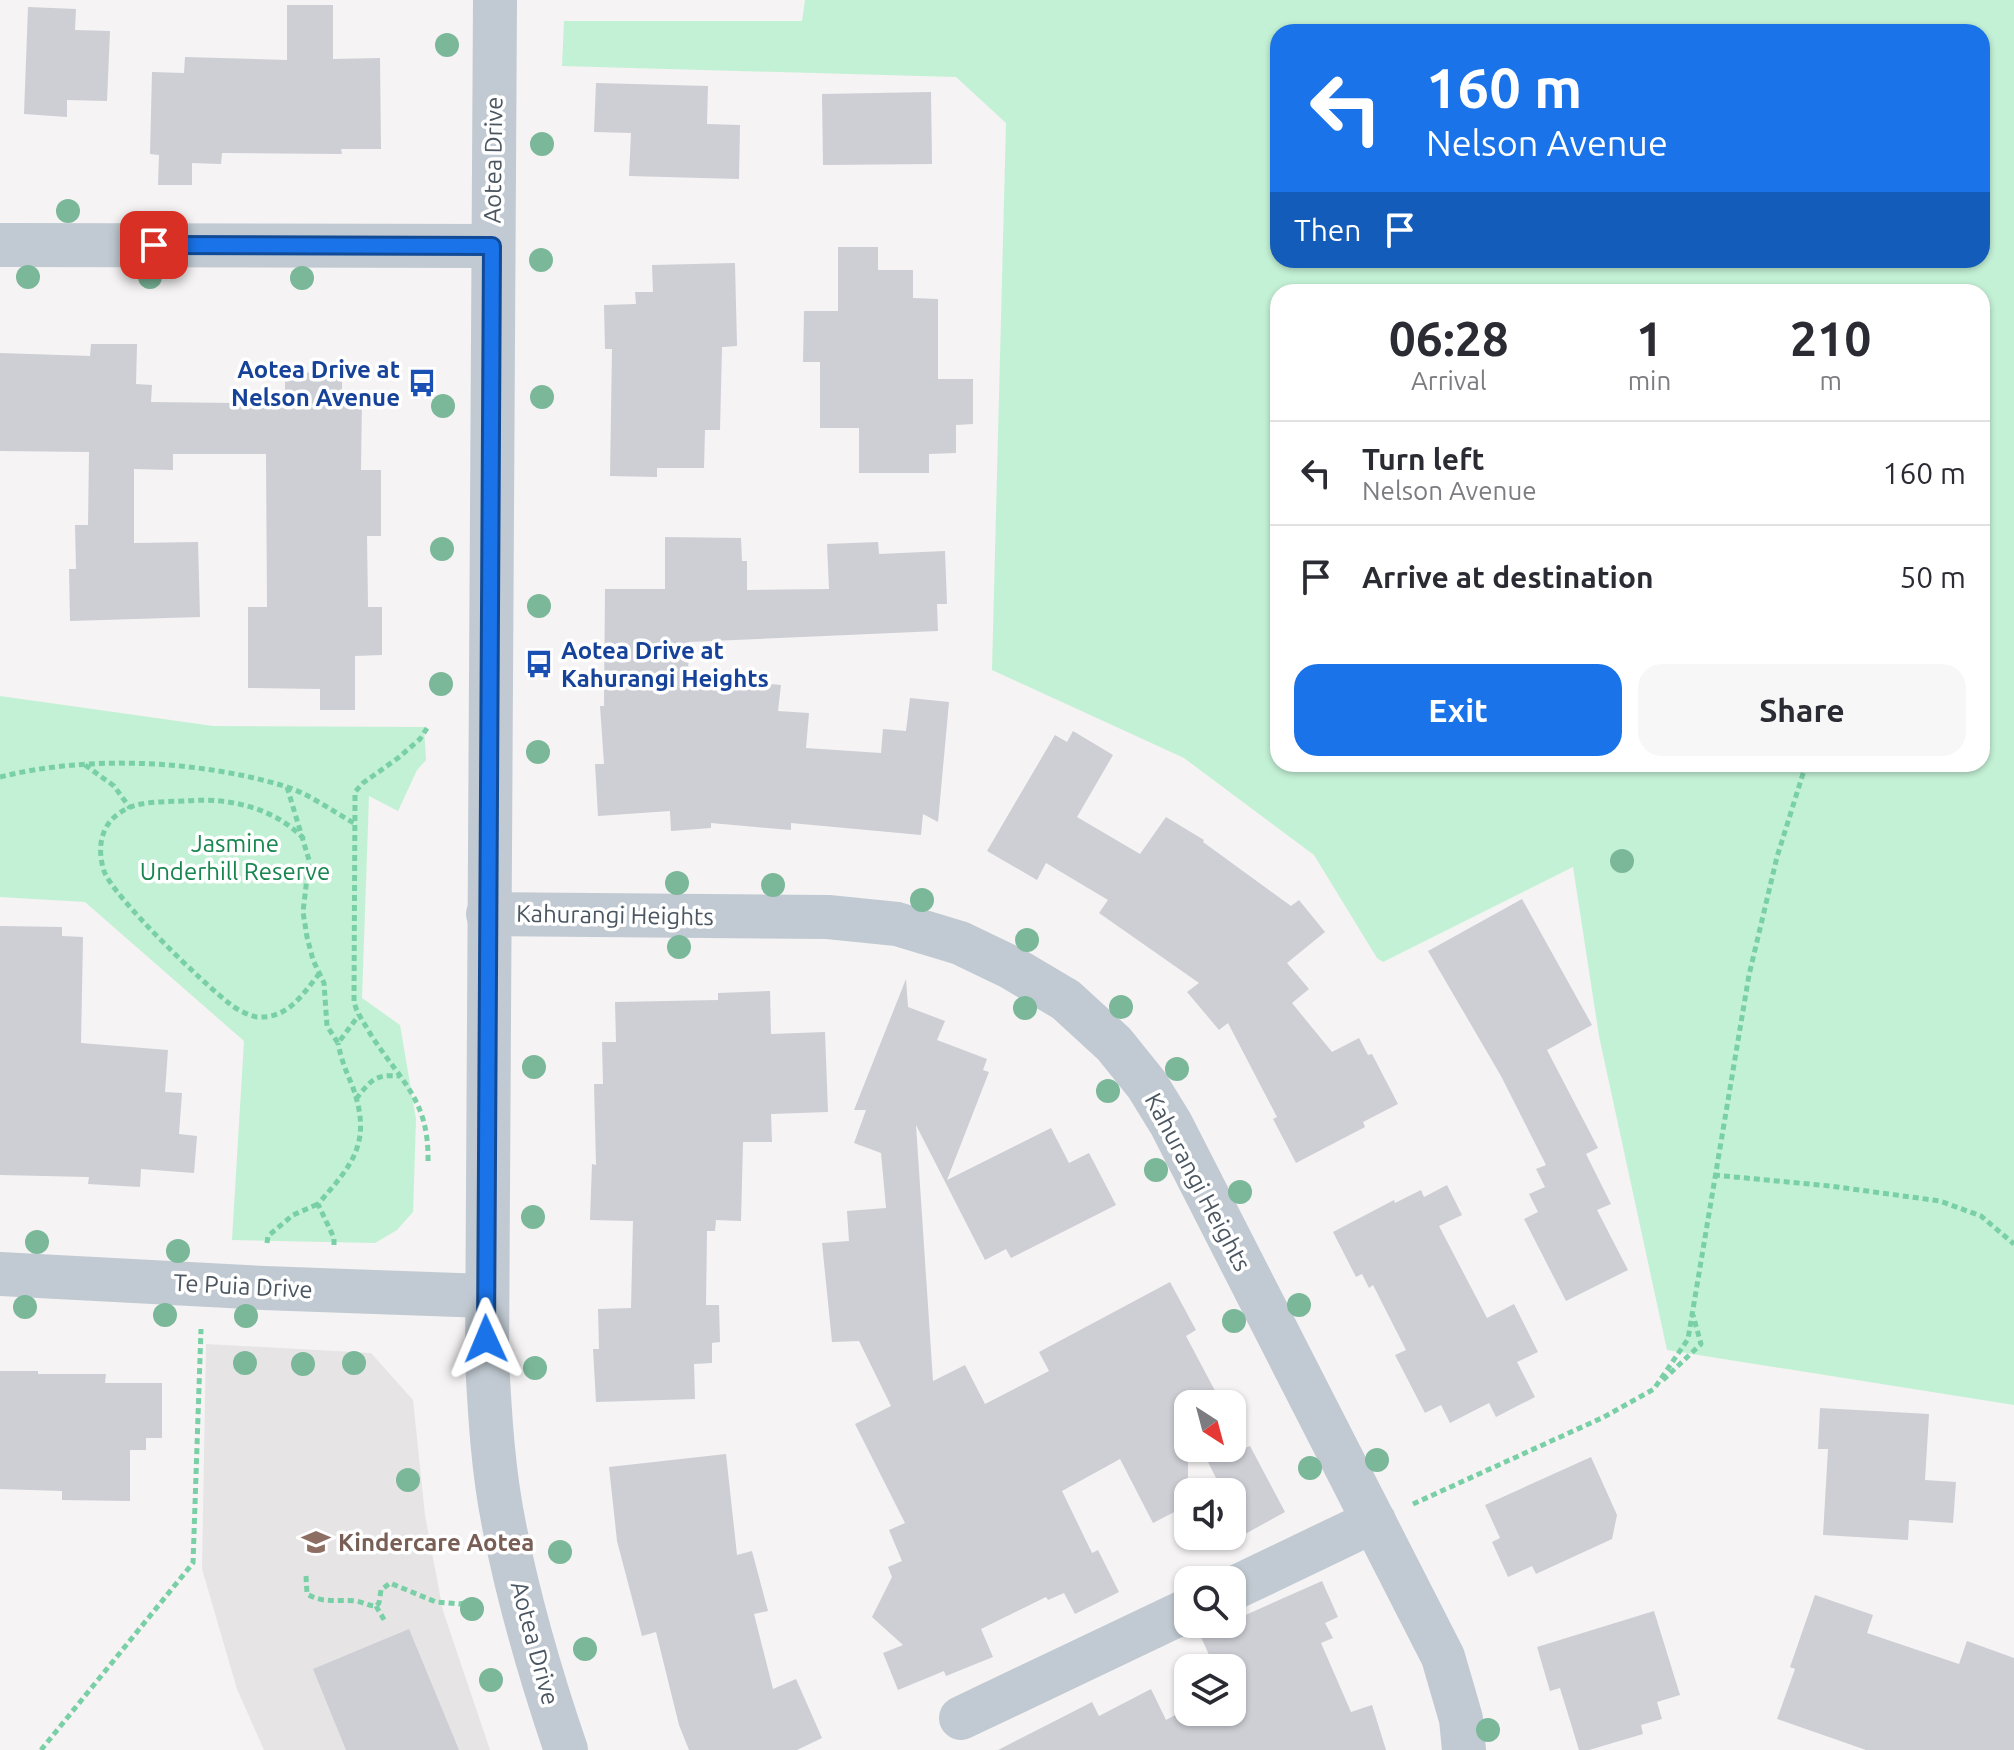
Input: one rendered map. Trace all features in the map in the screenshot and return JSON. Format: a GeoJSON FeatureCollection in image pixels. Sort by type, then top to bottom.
{"type":"FeatureCollection","features":[{"type":"Feature","properties":{"kind":"street","name":"Aotea Drive"},"geometry":{"type":"LineString","coordinates":[[495,0],[486,1296],[491,1435],[504,1524],[520,1592],[566,1750]]}},
{"type":"Feature","properties":{"kind":"street"},"geometry":{"type":"LineString","coordinates":[[0,245],[492,246]]}},
{"type":"Feature","properties":{"kind":"street","name":"Kahurangi Heights"},"geometry":{"type":"LineString","coordinates":[[488,914],[828,917],[897,924],[960,943],[1012,968],[1066,1000],[1114,1044],[1147,1085],[1171,1124],[1443,1657],[1461,1719],[1464,1750]]}},
{"type":"Feature","properties":{"kind":"street","name":"Te Puia Drive"},"geometry":{"type":"LineString","coordinates":[[0,1274],[486,1296]]}},
{"type":"Feature","properties":{"kind":"street"},"geometry":{"type":"LineString","coordinates":[[1246,1582],[1374,1521]]}},
{"type":"Feature","properties":{"kind":"street"},"geometry":{"type":"LineString","coordinates":[[961,1718],[1174,1617]]}},
{"type":"Feature","properties":{"kind":"path"},"geometry":{"type":"LineString","coordinates":[[428,1161],[429,1139],[425,1117],[359,1015],[354,1002],[354,823],[355,792],[420,739],[429,725]]}},
{"type":"Feature","properties":{"kind":"path"},"geometry":{"type":"LineString","coordinates":[[0,777],[32,769],[100,763],[226,772],[287,786],[354,823]]}},
{"type":"Feature","properties":{"kind":"path"},"geometry":{"type":"LineString","coordinates":[[84,765],[114,786],[130,808]]}},
{"type":"Feature","properties":{"kind":"path"},"geometry":{"type":"LineString","coordinates":[[1654,1389],[1688,1339],[1749,975],[1777,857],[1804,772]]}},
{"type":"Feature","properties":{"kind":"path"},"geometry":{"type":"LineString","coordinates":[[264,1288],[268,1236],[293,1215],[318,1204],[348,1169],[359,1148],[356,1100],[342,1066],[338,1043],[327,1026],[324,983],[310,949],[303,912],[309,860],[287,786]]}},
{"type":"Feature","properties":{"kind":"path"},"geometry":{"type":"LineString","coordinates":[[304,839],[290,825],[259,810],[233,802],[193,800],[122,811],[104,827],[99,851],[105,874],[140,918],[231,1006],[256,1017],[280,1014],[295,1003],[319,974]]}},
{"type":"Feature","properties":{"kind":"path"},"geometry":{"type":"LineString","coordinates":[[338,1043],[359,1015]]}},
{"type":"Feature","properties":{"kind":"path"},"geometry":{"type":"LineString","coordinates":[[356,1100],[368,1083],[381,1075],[400,1076]]}},
{"type":"Feature","properties":{"kind":"path"},"geometry":{"type":"LineString","coordinates":[[1714,1175],[1940,1201],[1981,1216],[2014,1244]]}},
{"type":"Feature","properties":{"kind":"path"},"geometry":{"type":"LineString","coordinates":[[318,1204],[334,1238],[330,1291]]}},
{"type":"Feature","properties":{"kind":"path"},"geometry":{"type":"LineString","coordinates":[[41,1750],[193,1563],[202,1284]]}},
{"type":"Feature","properties":{"kind":"path"},"geometry":{"type":"LineString","coordinates":[[1374,1521],[1604,1417],[1654,1389],[1701,1344],[1692,1311]]}},
{"type":"Feature","properties":{"kind":"path"},"geometry":{"type":"LineString","coordinates":[[306,1576],[307,1594],[317,1600],[360,1601],[376,1606]]}},
{"type":"Feature","properties":{"kind":"path"},"geometry":{"type":"LineString","coordinates":[[376,1606],[381,1590],[390,1583],[436,1602],[459,1604],[520,1592]]}},
{"type":"Feature","properties":{"kind":"path"},"geometry":{"type":"LineString","coordinates":[[376,1606],[386,1623]]}},
{"type":"Feature","properties":{"kind":"shaded area","name":"Kindercare Aotea"},"geometry":{"type":"Polygon","coordinates":[[[206,1344],[371,1353],[413,1400],[425,1515],[443,1611],[490,1750],[264,1750],[237,1689],[202,1569],[206,1344]]]}},
{"type":"Feature","properties":{"kind":"green space"},"geometry":{"type":"Polygon","coordinates":[[[805,0],[2014,0],[2014,1405],[1667,1350],[1599,1036],[1573,867],[1383,962],[1377,958],[1314,855],[1184,758],[992,670],[1006,123],[956,77],[562,66],[564,21],[802,21],[805,0]]]}},
{"type":"Feature","properties":{"kind":"green space","name":"Jasmine Underhill Reserve"},"geometry":{"type":"Polygon","coordinates":[[[0,696],[213,726],[424,727],[426,760],[417,770],[398,811],[369,796],[362,998],[400,1025],[416,1119],[413,1212],[397,1230],[375,1243],[232,1240],[244,1041],[85,902],[0,897],[0,696]]]}},
{"type":"Feature","properties":{"kind":"building"},"geometry":{"type":"Polygon","coordinates":[[[287,5],[333,5],[333,59],[380,58],[381,149],[341,149],[342,154],[222,153],[221,164],[192,163],[192,185],[158,185],[159,155],[150,154],[152,72],[184,73],[185,57],[287,60],[287,5]]]}},
{"type":"Feature","properties":{"kind":"building"},"geometry":{"type":"Polygon","coordinates":[[[28,7],[76,9],[75,30],[110,31],[107,101],[67,100],[67,117],[24,114],[28,7]]]}},
{"type":"Feature","properties":{"kind":"building"},"geometry":{"type":"Polygon","coordinates":[[[596,83],[708,86],[707,124],[740,125],[739,179],[629,176],[631,133],[594,132],[596,83]]]}},
{"type":"Feature","properties":{"kind":"building"},"geometry":{"type":"Polygon","coordinates":[[[931,92],[932,164],[823,165],[822,94],[931,92]]]}},
{"type":"Feature","properties":{"kind":"building"},"geometry":{"type":"Polygon","coordinates":[[[838,247],[878,247],[878,270],[913,270],[913,298],[938,299],[938,379],[973,379],[973,424],[956,425],[956,453],[929,454],[929,473],[859,473],[859,428],[820,428],[820,362],[803,362],[804,311],[838,311],[838,247]]]}},
{"type":"Feature","properties":{"kind":"building"},"geometry":{"type":"Polygon","coordinates":[[[735,263],[737,346],[722,347],[720,430],[705,430],[704,468],[657,468],[657,477],[610,476],[612,349],[605,349],[604,305],[636,304],[635,292],[653,292],[652,265],[735,263]]]}},
{"type":"Feature","properties":{"kind":"building"},"geometry":{"type":"Polygon","coordinates":[[[91,344],[137,344],[136,384],[152,385],[151,402],[235,403],[235,398],[285,398],[285,373],[342,372],[342,397],[362,397],[361,470],[381,470],[381,536],[367,536],[368,607],[382,607],[382,655],[355,656],[355,710],[320,710],[320,689],[248,688],[248,607],[267,607],[266,454],[173,454],[173,470],[134,469],[134,543],[198,542],[200,617],[70,621],[69,569],[76,569],[75,525],[88,525],[89,452],[0,451],[0,353],[90,356],[91,344]]]}},
{"type":"Feature","properties":{"kind":"building"},"geometry":{"type":"Polygon","coordinates":[[[665,537],[741,538],[742,561],[747,561],[747,590],[829,589],[827,544],[878,542],[879,554],[945,551],[947,604],[937,604],[938,631],[689,642],[688,676],[781,685],[778,711],[809,713],[806,748],[881,753],[883,729],[906,731],[910,698],[949,702],[938,822],[923,814],[921,835],[791,823],[791,830],[711,823],[711,828],[671,831],[670,811],[598,816],[595,764],[604,764],[600,706],[604,706],[605,589],[665,589],[665,537]]]}},
{"type":"Feature","properties":{"kind":"building"},"geometry":{"type":"Polygon","coordinates":[[[1073,731],[1113,755],[1077,817],[1140,854],[1166,817],[1204,840],[1291,906],[1299,900],[1325,932],[1287,963],[1309,989],[1292,1003],[1332,1052],[1359,1038],[1368,1055],[1372,1054],[1398,1104],[1363,1122],[1365,1127],[1296,1163],[1273,1119],[1277,1117],[1228,1023],[1219,1030],[1187,992],[1199,983],[1099,913],[1108,900],[1046,863],[1037,880],[987,851],[1055,735],[1067,742],[1073,731]]]}},
{"type":"Feature","properties":{"kind":"building"},"geometry":{"type":"Polygon","coordinates":[[[1522,899],[1592,1025],[1547,1050],[1598,1148],[1586,1154],[1611,1204],[1597,1210],[1628,1270],[1566,1301],[1524,1219],[1538,1212],[1529,1194],[1545,1187],[1536,1169],[1546,1165],[1501,1076],[1428,951],[1522,899]]]}},
{"type":"Feature","properties":{"kind":"building"},"geometry":{"type":"Polygon","coordinates":[[[0,926],[62,927],[62,936],[83,937],[81,1043],[168,1050],[165,1092],[182,1093],[179,1134],[197,1136],[194,1173],[141,1169],[140,1187],[88,1184],[89,1177],[0,1175],[0,926]]]}},
{"type":"Feature","properties":{"kind":"building"},"geometry":{"type":"Polygon","coordinates":[[[906,979],[908,1007],[945,1021],[937,1040],[987,1059],[983,1070],[989,1072],[947,1180],[1051,1128],[1069,1163],[1089,1153],[1116,1205],[1011,1258],[1006,1249],[985,1260],[916,1125],[933,1381],[965,1365],[985,1404],[1049,1371],[1039,1352],[1170,1282],[1196,1330],[1186,1336],[1215,1390],[1174,1390],[1174,1462],[1188,1462],[1188,1478],[1174,1478],[1174,1512],[1153,1523],[1120,1459],[1062,1491],[1092,1553],[1098,1550],[1119,1592],[1075,1614],[1064,1593],[1048,1600],[1046,1597],[981,1629],[993,1657],[946,1676],[944,1671],[898,1690],[883,1653],[903,1645],[872,1617],[892,1577],[888,1567],[902,1561],[889,1530],[905,1523],[855,1424],[891,1406],[859,1341],[832,1342],[822,1243],[849,1241],[847,1211],[886,1208],[881,1153],[854,1143],[866,1110],[854,1110],[906,979]]]}},
{"type":"Feature","properties":{"kind":"building"},"geometry":{"type":"Polygon","coordinates":[[[770,991],[771,1034],[825,1032],[828,1112],[771,1114],[772,1142],[743,1142],[741,1221],[716,1220],[715,1231],[707,1231],[706,1305],[719,1305],[720,1342],[712,1343],[712,1363],[694,1364],[695,1399],[596,1402],[593,1349],[599,1349],[598,1309],[631,1308],[633,1221],[590,1220],[592,1164],[596,1165],[594,1084],[603,1084],[602,1042],[616,1042],[615,1002],[718,1000],[718,993],[770,991]]]}},
{"type":"Feature","properties":{"kind":"building"},"geometry":{"type":"Polygon","coordinates":[[[1447,1185],[1462,1215],[1439,1226],[1487,1318],[1514,1304],[1538,1352],[1517,1362],[1535,1397],[1496,1417],[1489,1403],[1450,1423],[1441,1405],[1425,1413],[1395,1355],[1406,1350],[1373,1285],[1369,1288],[1362,1274],[1356,1277],[1333,1232],[1394,1200],[1395,1203],[1421,1190],[1424,1197],[1447,1185]]]}},
{"type":"Feature","properties":{"kind":"building"},"geometry":{"type":"Polygon","coordinates":[[[0,1371],[106,1374],[105,1383],[162,1383],[162,1438],[146,1438],[146,1450],[130,1450],[130,1501],[62,1500],[62,1491],[0,1489],[0,1371]]]}},
{"type":"Feature","properties":{"kind":"building"},"geometry":{"type":"Polygon","coordinates":[[[1820,1408],[1929,1414],[1925,1480],[1956,1482],[1953,1523],[1909,1520],[1908,1540],[1823,1535],[1828,1449],[1818,1449],[1820,1408]]]}},
{"type":"Feature","properties":{"kind":"building"},"geometry":{"type":"Polygon","coordinates":[[[1250,1446],[1285,1512],[1246,1533],[1246,1478],[1216,1478],[1208,1462],[1246,1462],[1246,1448],[1250,1446]]]}},
{"type":"Feature","properties":{"kind":"building"},"geometry":{"type":"Polygon","coordinates":[[[726,1454],[737,1555],[752,1551],[768,1611],[754,1614],[773,1689],[796,1679],[822,1738],[797,1750],[689,1750],[679,1725],[656,1632],[642,1636],[617,1541],[609,1467],[726,1454]]]}},
{"type":"Feature","properties":{"kind":"building"},"geometry":{"type":"Polygon","coordinates":[[[1591,1457],[1617,1515],[1612,1539],[1536,1574],[1532,1566],[1508,1577],[1492,1542],[1500,1538],[1485,1505],[1591,1457]]]}},
{"type":"Feature","properties":{"kind":"building"},"geometry":{"type":"Polygon","coordinates":[[[1322,1581],[1338,1617],[1325,1623],[1333,1638],[1321,1643],[1351,1712],[1372,1705],[1386,1750],[998,1750],[1092,1702],[1099,1716],[1151,1689],[1166,1720],[1174,1716],[1174,1726],[1246,1726],[1246,1654],[1209,1654],[1201,1638],[1246,1638],[1246,1615],[1322,1581]]]}},
{"type":"Feature","properties":{"kind":"building"},"geometry":{"type":"Polygon","coordinates":[[[1815,1595],[1873,1615],[1867,1633],[1959,1664],[1967,1641],[2014,1658],[2014,1750],[1866,1750],[1777,1719],[1795,1669],[1790,1667],[1815,1595]]]}},
{"type":"Feature","properties":{"kind":"building"},"geometry":{"type":"Polygon","coordinates":[[[1654,1611],[1680,1695],[1657,1702],[1662,1719],[1641,1725],[1643,1734],[1589,1750],[1579,1750],[1560,1688],[1550,1691],[1537,1647],[1654,1611]]]}},
{"type":"Feature","properties":{"kind":"building","name":"Kindercare Aotea"},"geometry":{"type":"Polygon","coordinates":[[[409,1629],[459,1750],[346,1750],[313,1669],[409,1629]]]}},
{"type":"Feature","properties":{"kind":"place","name":"Aotea Drive at Nelson Avenue"},"geometry":{"type":"Point","coordinates":[422,383]}},
{"type":"Feature","properties":{"kind":"place","name":"Aotea Drive at Kahurangi Heights"},"geometry":{"type":"Point","coordinates":[539,664]}},
{"type":"Feature","properties":{"kind":"place","name":"Kindercare Aotea"},"geometry":{"type":"Point","coordinates":[316,1542]}},
{"type":"Feature","properties":{"kind":"route"},"geometry":{"type":"LineString","coordinates":[[154,245],[492,246],[486,1339]]}}]}
